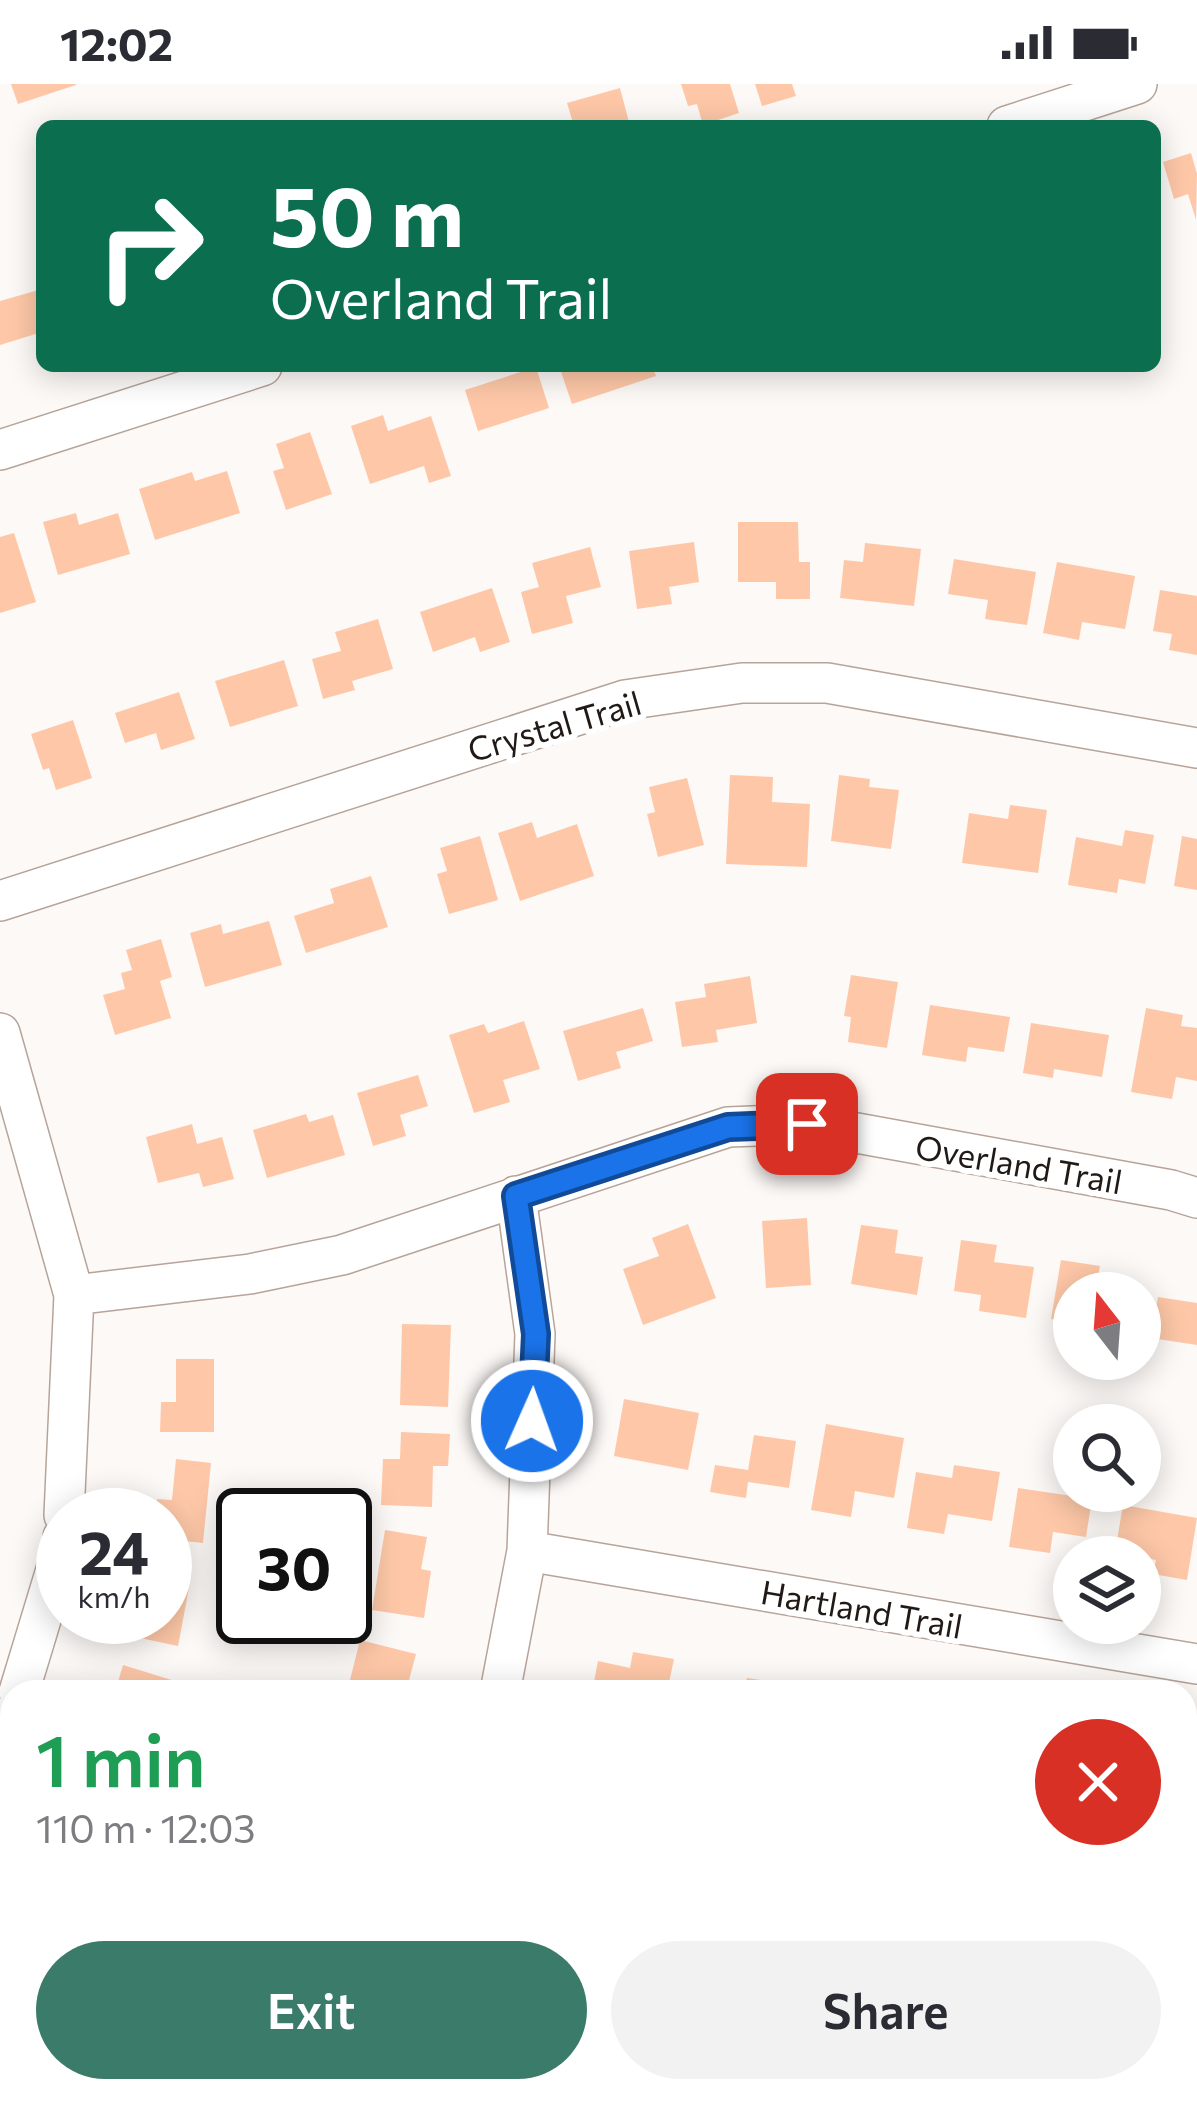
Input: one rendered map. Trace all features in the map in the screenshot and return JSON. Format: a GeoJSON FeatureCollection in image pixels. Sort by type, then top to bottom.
{"type":"FeatureCollection","features":[{"type":"Feature","properties":{"kind":"street"},"geometry":{"type":"LineString","coordinates":[[1025,120],[1137,84]]}},
{"type":"Feature","properties":{"kind":"street"},"geometry":{"type":"LineString","coordinates":[[0,450],[243,372]]}},
{"type":"Feature","properties":{"kind":"street","name":"Crystal Trail"},"geometry":{"type":"LineString","coordinates":[[0,901],[625,700],[742,683],[827,683],[1197,748]]}},
{"type":"Feature","properties":{"kind":"street"},"geometry":{"type":"LineString","coordinates":[[0,1033],[74,1294],[65,1488]]}},
{"type":"Feature","properties":{"kind":"street","name":"Overland Trail"},"geometry":{"type":"LineString","coordinates":[[74,1294],[250,1274],[343,1255],[728,1127],[807,1124],[1197,1198]]}},
{"type":"Feature","properties":{"kind":"street"},"geometry":{"type":"LineString","coordinates":[[502,1680],[527,1551],[536,1334],[516,1196]]}},
{"type":"Feature","properties":{"kind":"street","name":"Hartland Trail"},"geometry":{"type":"LineString","coordinates":[[527,1551],[1197,1664]]}},
{"type":"Feature","properties":{"kind":"street"},"geometry":{"type":"LineString","coordinates":[[23,1680],[36,1636]]}},
{"type":"Feature","properties":{"kind":"building"},"geometry":{"type":"Polygon","coordinates":[[[11,84],[76,84],[76,85],[18,104],[11,84]]]}},
{"type":"Feature","properties":{"kind":"building"},"geometry":{"type":"Polygon","coordinates":[[[681,84],[730,84],[739,113],[702,120],[697,104],[688,106],[681,84]]]}},
{"type":"Feature","properties":{"kind":"building"},"geometry":{"type":"Polygon","coordinates":[[[755,84],[792,84],[796,96],[762,106],[755,84]]]}},
{"type":"Feature","properties":{"kind":"building"},"geometry":{"type":"Polygon","coordinates":[[[620,88],[628,120],[572,120],[567,103],[620,88]]]}},
{"type":"Feature","properties":{"kind":"building"},"geometry":{"type":"Polygon","coordinates":[[[1191,153],[1197,174],[1196,220],[1188,194],[1174,199],[1163,162],[1191,153]]]}},
{"type":"Feature","properties":{"kind":"building"},"geometry":{"type":"Polygon","coordinates":[[[36,291],[36,334],[0,345],[0,301],[36,291]]]}},
{"type":"Feature","properties":{"kind":"building"},"geometry":{"type":"Polygon","coordinates":[[[521,372],[538,372],[549,408],[478,431],[465,390],[521,372]]]}},
{"type":"Feature","properties":{"kind":"building"},"geometry":{"type":"Polygon","coordinates":[[[561,372],[654,372],[656,376],[572,404],[561,372]]]}},
{"type":"Feature","properties":{"kind":"building"},"geometry":{"type":"Polygon","coordinates":[[[383,415],[388,431],[431,416],[451,476],[429,483],[424,466],[370,484],[351,426],[383,415]]]}},
{"type":"Feature","properties":{"kind":"building"},"geometry":{"type":"Polygon","coordinates":[[[310,432],[332,494],[286,510],[273,471],[284,468],[276,444],[310,432]]]}},
{"type":"Feature","properties":{"kind":"building"},"geometry":{"type":"Polygon","coordinates":[[[227,471],[240,513],[155,540],[139,489],[192,472],[195,481],[227,471]]]}},
{"type":"Feature","properties":{"kind":"building"},"geometry":{"type":"Polygon","coordinates":[[[76,513],[79,525],[118,513],[130,554],[58,575],[43,522],[76,513]]]}},
{"type":"Feature","properties":{"kind":"building"},"geometry":{"type":"Polygon","coordinates":[[[738,522],[798,522],[799,562],[810,562],[810,599],[776,599],[776,582],[738,582],[738,522]]]}},
{"type":"Feature","properties":{"kind":"building"},"geometry":{"type":"Polygon","coordinates":[[[14,533],[36,602],[0,613],[0,537],[14,533]]]}},
{"type":"Feature","properties":{"kind":"building"},"geometry":{"type":"Polygon","coordinates":[[[694,542],[699,582],[669,587],[672,604],[637,609],[629,551],[694,542]]]}},
{"type":"Feature","properties":{"kind":"building"},"geometry":{"type":"Polygon","coordinates":[[[865,543],[921,549],[914,606],[840,598],[844,560],[863,562],[865,543]]]}},
{"type":"Feature","properties":{"kind":"building"},"geometry":{"type":"Polygon","coordinates":[[[590,547],[601,587],[566,596],[573,623],[532,634],[521,592],[539,587],[532,563],[590,547]]]}},
{"type":"Feature","properties":{"kind":"building"},"geometry":{"type":"Polygon","coordinates":[[[954,559],[1036,572],[1027,625],[985,619],[988,600],[948,594],[954,559]]]}},
{"type":"Feature","properties":{"kind":"building"},"geometry":{"type":"Polygon","coordinates":[[[1057,562],[1135,576],[1125,629],[1082,622],[1079,640],[1043,633],[1057,562]]]}},
{"type":"Feature","properties":{"kind":"building"},"geometry":{"type":"Polygon","coordinates":[[[492,588],[510,642],[480,652],[475,637],[433,652],[420,612],[492,588]]]}},
{"type":"Feature","properties":{"kind":"building"},"geometry":{"type":"Polygon","coordinates":[[[1160,590],[1197,596],[1197,655],[1169,650],[1172,634],[1153,631],[1160,590]]]}},
{"type":"Feature","properties":{"kind":"building"},"geometry":{"type":"Polygon","coordinates":[[[378,619],[393,669],[352,681],[355,690],[323,699],[312,659],[341,651],[335,632],[378,619]]]}},
{"type":"Feature","properties":{"kind":"building"},"geometry":{"type":"Polygon","coordinates":[[[284,660],[298,706],[230,727],[215,681],[284,660]]]}},
{"type":"Feature","properties":{"kind":"building"},"geometry":{"type":"Polygon","coordinates":[[[179,692],[195,739],[161,750],[156,733],[125,743],[115,713],[179,692]]]}},
{"type":"Feature","properties":{"kind":"building"},"geometry":{"type":"Polygon","coordinates":[[[73,720],[92,778],[56,790],[49,768],[43,770],[31,734],[73,720]]]}},
{"type":"Feature","properties":{"kind":"building"},"geometry":{"type":"Polygon","coordinates":[[[730,775],[773,777],[772,802],[810,804],[807,867],[726,864],[730,775]]]}},
{"type":"Feature","properties":{"kind":"building"},"geometry":{"type":"Polygon","coordinates":[[[839,775],[870,779],[869,787],[899,790],[891,849],[831,841],[839,775]]]}},
{"type":"Feature","properties":{"kind":"building"},"geometry":{"type":"Polygon","coordinates":[[[687,778],[704,845],[658,857],[647,814],[655,812],[649,787],[687,778]]]}},
{"type":"Feature","properties":{"kind":"building"},"geometry":{"type":"Polygon","coordinates":[[[1010,805],[1047,810],[1038,873],[962,863],[969,813],[1008,819],[1010,805]]]}},
{"type":"Feature","properties":{"kind":"building"},"geometry":{"type":"Polygon","coordinates":[[[532,822],[537,838],[577,824],[594,876],[520,901],[498,833],[532,822]]]}},
{"type":"Feature","properties":{"kind":"building"},"geometry":{"type":"Polygon","coordinates":[[[1125,830],[1154,835],[1145,884],[1119,879],[1117,893],[1068,885],[1076,837],[1122,846],[1125,830]]]}},
{"type":"Feature","properties":{"kind":"building"},"geometry":{"type":"Polygon","coordinates":[[[480,836],[498,900],[449,914],[437,874],[447,871],[440,848],[480,836]]]}},
{"type":"Feature","properties":{"kind":"building"},"geometry":{"type":"Polygon","coordinates":[[[1182,836],[1197,839],[1197,890],[1174,886],[1182,836]]]}},
{"type":"Feature","properties":{"kind":"building"},"geometry":{"type":"Polygon","coordinates":[[[371,876],[388,927],[306,953],[294,916],[334,903],[330,889],[371,876]]]}},
{"type":"Feature","properties":{"kind":"building"},"geometry":{"type":"Polygon","coordinates":[[[269,921],[282,965],[205,987],[190,933],[221,924],[223,934],[269,921]]]}},
{"type":"Feature","properties":{"kind":"building"},"geometry":{"type":"Polygon","coordinates":[[[161,939],[172,977],[160,981],[171,1018],[115,1035],[103,995],[125,989],[121,973],[132,970],[126,950],[161,939]]]}},
{"type":"Feature","properties":{"kind":"building"},"geometry":{"type":"Polygon","coordinates":[[[851,975],[898,982],[887,1048],[848,1042],[851,1017],[844,1016],[851,975]]]}},
{"type":"Feature","properties":{"kind":"building"},"geometry":{"type":"Polygon","coordinates":[[[750,976],[757,1023],[716,1030],[718,1042],[682,1047],[675,1002],[706,997],[704,984],[750,976]]]}},
{"type":"Feature","properties":{"kind":"building"},"geometry":{"type":"Polygon","coordinates":[[[930,1005],[1010,1017],[1004,1052],[968,1047],[966,1062],[922,1055],[930,1005]]]}},
{"type":"Feature","properties":{"kind":"building"},"geometry":{"type":"Polygon","coordinates":[[[643,1008],[653,1041],[616,1052],[621,1068],[578,1081],[563,1031],[643,1008]]]}},
{"type":"Feature","properties":{"kind":"building"},"geometry":{"type":"Polygon","coordinates":[[[1146,1008],[1183,1015],[1181,1026],[1197,1028],[1197,1081],[1176,1077],[1172,1099],[1131,1092],[1146,1008]]]}},
{"type":"Feature","properties":{"kind":"building"},"geometry":{"type":"Polygon","coordinates":[[[524,1021],[540,1069],[503,1080],[510,1102],[474,1113],[449,1035],[484,1024],[488,1033],[524,1021]]]}},
{"type":"Feature","properties":{"kind":"building"},"geometry":{"type":"Polygon","coordinates":[[[1031,1023],[1109,1035],[1102,1077],[1054,1069],[1053,1078],[1023,1073],[1031,1023]]]}},
{"type":"Feature","properties":{"kind":"building"},"geometry":{"type":"Polygon","coordinates":[[[418,1075],[428,1106],[400,1115],[406,1136],[373,1146],[357,1093],[418,1075]]]}},
{"type":"Feature","properties":{"kind":"building"},"geometry":{"type":"Polygon","coordinates":[[[306,1114],[309,1122],[333,1115],[345,1155],[267,1178],[253,1130],[306,1114]]]}},
{"type":"Feature","properties":{"kind":"building"},"geometry":{"type":"Polygon","coordinates":[[[192,1124],[197,1144],[222,1137],[234,1179],[203,1187],[199,1173],[158,1183],[146,1137],[192,1124]]]}},
{"type":"Feature","properties":{"kind":"building"},"geometry":{"type":"Polygon","coordinates":[[[807,1218],[811,1285],[766,1288],[762,1221],[807,1218]]]}},
{"type":"Feature","properties":{"kind":"building"},"geometry":{"type":"Polygon","coordinates":[[[688,1224],[716,1298],[643,1325],[623,1269],[659,1256],[652,1238],[688,1224]]]}},
{"type":"Feature","properties":{"kind":"building"},"geometry":{"type":"Polygon","coordinates":[[[861,1225],[898,1230],[895,1253],[923,1257],[917,1295],[851,1284],[861,1225]]]}},
{"type":"Feature","properties":{"kind":"building"},"geometry":{"type":"Polygon","coordinates":[[[961,1240],[997,1245],[994,1262],[1034,1267],[1026,1318],[979,1311],[981,1295],[954,1291],[961,1240]]]}},
{"type":"Feature","properties":{"kind":"building"},"geometry":{"type":"Polygon","coordinates":[[[1061,1260],[1100,1266],[1099,1272],[1059,1272],[1061,1260]]]}},
{"type":"Feature","properties":{"kind":"building"},"geometry":{"type":"Polygon","coordinates":[[[1161,1297],[1197,1303],[1197,1345],[1161,1340],[1161,1297]]]}},
{"type":"Feature","properties":{"kind":"building"},"geometry":{"type":"Polygon","coordinates":[[[402,1324],[451,1325],[448,1407],[400,1405],[402,1324]]]}},
{"type":"Feature","properties":{"kind":"building"},"geometry":{"type":"Polygon","coordinates":[[[176,1359],[214,1359],[214,1432],[160,1432],[161,1402],[176,1402],[176,1359]]]}},
{"type":"Feature","properties":{"kind":"building"},"geometry":{"type":"Polygon","coordinates":[[[624,1399],[699,1413],[688,1470],[614,1456],[624,1399]]]}},
{"type":"Feature","properties":{"kind":"building"},"geometry":{"type":"Polygon","coordinates":[[[826,1424],[904,1438],[894,1498],[855,1491],[851,1517],[811,1510],[826,1424]]]}},
{"type":"Feature","properties":{"kind":"building"},"geometry":{"type":"Polygon","coordinates":[[[401,1432],[450,1434],[448,1466],[433,1466],[432,1507],[381,1505],[383,1459],[400,1459],[401,1432]]]}},
{"type":"Feature","properties":{"kind":"building"},"geometry":{"type":"Polygon","coordinates":[[[754,1435],[796,1441],[789,1488],[748,1482],[746,1498],[710,1492],[715,1465],[748,1470],[754,1435]]]}},
{"type":"Feature","properties":{"kind":"building"},"geometry":{"type":"Polygon","coordinates":[[[176,1459],[211,1463],[203,1543],[192,1542],[192,1488],[173,1488],[176,1459]]]}},
{"type":"Feature","properties":{"kind":"building"},"geometry":{"type":"Polygon","coordinates":[[[954,1465],[1000,1472],[992,1521],[948,1514],[944,1534],[907,1528],[916,1472],[952,1478],[954,1465]]]}},
{"type":"Feature","properties":{"kind":"building"},"geometry":{"type":"Polygon","coordinates":[[[1018,1488],[1053,1493],[1053,1512],[1090,1512],[1086,1536],[1053,1532],[1050,1553],[1009,1547],[1018,1488]]]}},
{"type":"Feature","properties":{"kind":"building"},"geometry":{"type":"Polygon","coordinates":[[[1122,1512],[1197,1518],[1187,1580],[1161,1575],[1161,1536],[1118,1536],[1122,1512]]]}},
{"type":"Feature","properties":{"kind":"building"},"geometry":{"type":"Polygon","coordinates":[[[385,1530],[427,1537],[421,1569],[431,1571],[424,1618],[372,1610],[385,1530]]]}},
{"type":"Feature","properties":{"kind":"building"},"geometry":{"type":"Polygon","coordinates":[[[359,1644],[416,1654],[409,1680],[350,1680],[359,1644]]]}},
{"type":"Feature","properties":{"kind":"building"},"geometry":{"type":"Polygon","coordinates":[[[633,1652],[674,1659],[670,1680],[594,1680],[598,1661],[630,1668],[633,1652]]]}},
{"type":"Feature","properties":{"kind":"building"},"geometry":{"type":"Polygon","coordinates":[[[123,1665],[172,1680],[119,1680],[123,1665]]]}},
{"type":"Feature","properties":{"kind":"route"},"geometry":{"type":"LineString","coordinates":[[532,1421],[536,1334],[516,1196],[728,1127],[807,1124]]}}]}
